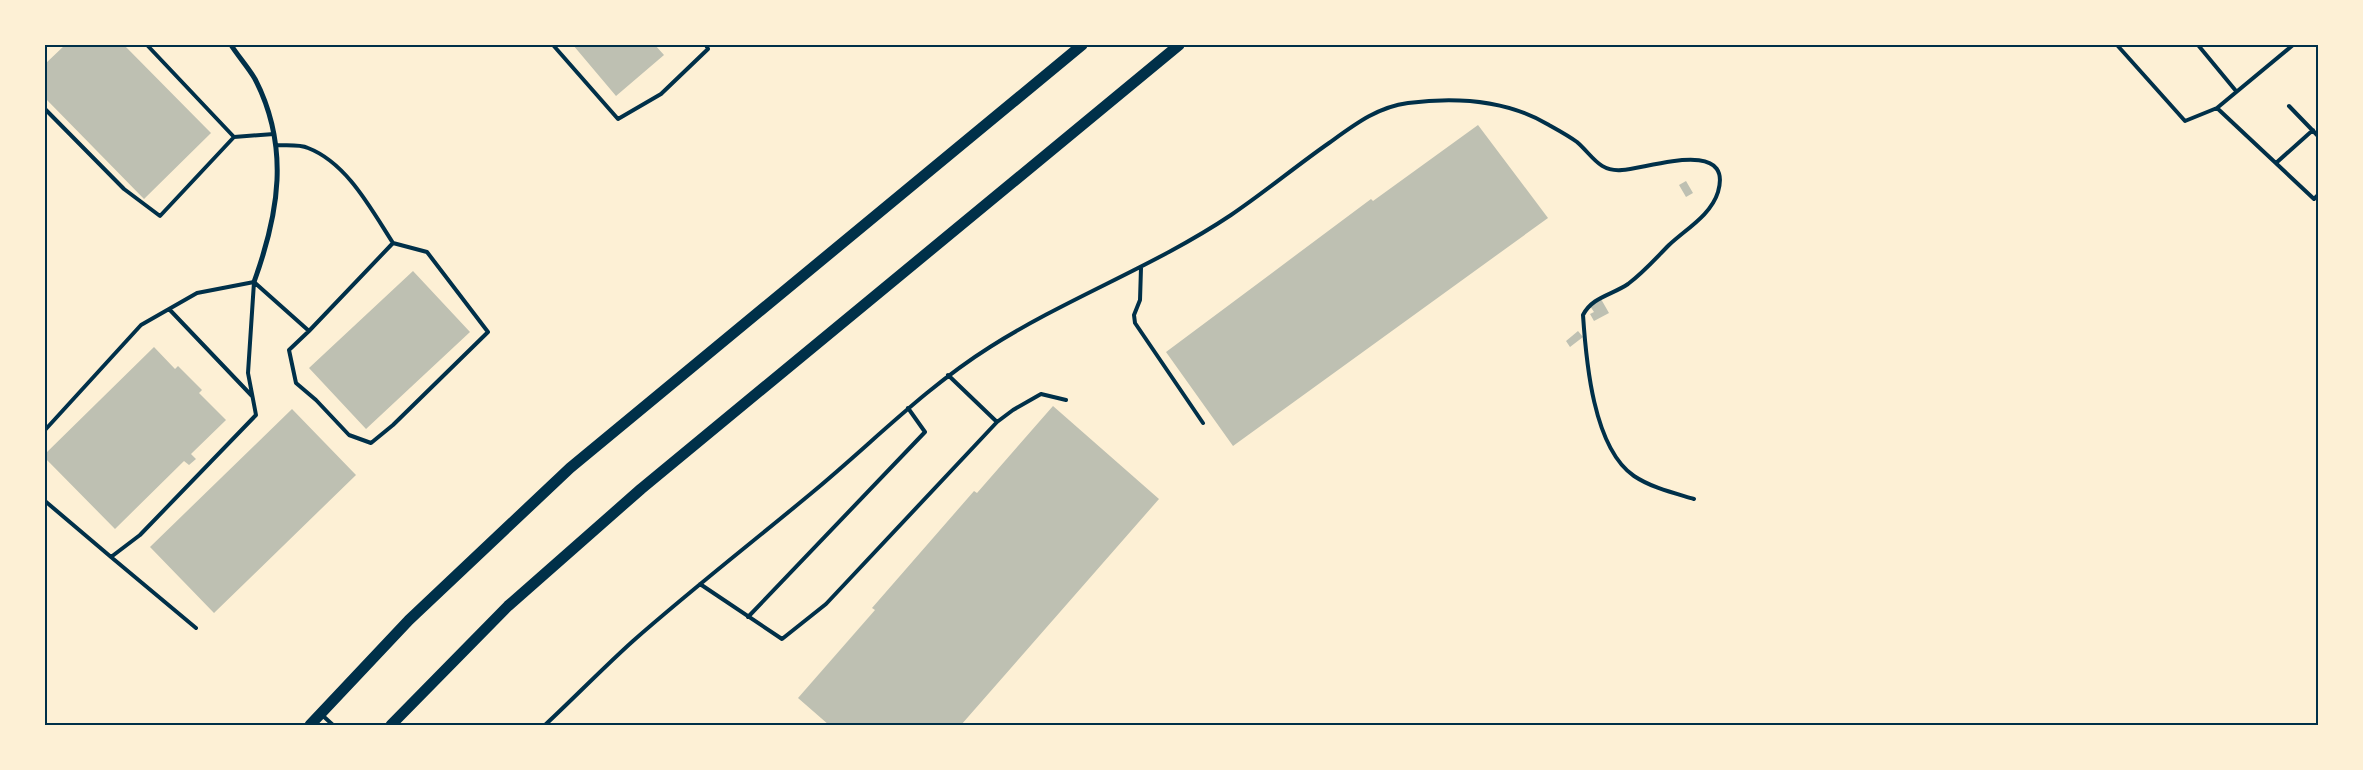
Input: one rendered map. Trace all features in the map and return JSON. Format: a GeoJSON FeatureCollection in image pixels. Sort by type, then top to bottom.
{"type":"FeatureCollection","features":[{"type":"Feature","properties":{"kind":"highway"},"geometry":{"type":"LineString","coordinates":[[1047,75],[1072,45]]}},
{"type":"Feature","properties":{"kind":"highway"},"geometry":{"type":"LineString","coordinates":[[310,725],[409,620],[570,468],[1082,45]]}},
{"type":"Feature","properties":{"kind":"highway"},"geometry":{"type":"LineString","coordinates":[[391,725],[508,606],[640,489],[1179,45]]}},
{"type":"Feature","properties":{"kind":"street"},"geometry":{"type":"LineString","coordinates":[[231,45],[254,78],[271,118],[278,154],[277,182],[268,244],[254,282]]}},
{"type":"Feature","properties":{"kind":"lane"},"geometry":{"type":"LineString","coordinates":[[147,45],[234,137]]}},
{"type":"Feature","properties":{"kind":"lane"},"geometry":{"type":"LineString","coordinates":[[553,45],[618,119],[661,94],[708,49],[706,45]]}},
{"type":"Feature","properties":{"kind":"lane"},"geometry":{"type":"LineString","coordinates":[[2117,45],[2185,120],[2216,108],[2292,45]]}},
{"type":"Feature","properties":{"kind":"lane"},"geometry":{"type":"LineString","coordinates":[[2198,45],[2236,91]]}},
{"type":"Feature","properties":{"kind":"lane"},"geometry":{"type":"LineString","coordinates":[[545,725],[632,642],[817,489],[948,375],[991,346],[1085,295],[1141,268],[1232,215],[1368,116],[1400,104],[1436,100],[1482,102],[1518,110],[1547,123],[1569,138],[1599,166],[1612,171],[1634,170],[1683,159],[1708,161],[1715,168],[1719,190],[1713,202],[1700,219],[1670,244],[1643,272],[1623,288],[1598,298],[1587,307],[1583,315],[1592,394],[1605,436],[1621,463],[1632,475],[1654,487],[1694,499]]}},
{"type":"Feature","properties":{"kind":"lane"},"geometry":{"type":"LineString","coordinates":[[2289,106],[2318,136]]}},
{"type":"Feature","properties":{"kind":"lane"},"geometry":{"type":"LineString","coordinates":[[2216,108],[2314,199],[2318,195]]}},
{"type":"Feature","properties":{"kind":"lane"},"geometry":{"type":"LineString","coordinates":[[45,109],[124,189],[160,216],[234,137],[274,134]]}},
{"type":"Feature","properties":{"kind":"lane"},"geometry":{"type":"LineString","coordinates":[[2276,163],[2313,130]]}},
{"type":"Feature","properties":{"kind":"lane"},"geometry":{"type":"LineString","coordinates":[[276,145],[307,147],[331,161],[355,187],[393,243],[427,252],[488,332],[393,425],[371,443],[349,435],[296,382],[289,350],[393,243]]}},
{"type":"Feature","properties":{"kind":"lane"},"geometry":{"type":"LineString","coordinates":[[1141,268],[1140,300],[1134,315],[1135,323],[1203,423]]}},
{"type":"Feature","properties":{"kind":"lane"},"geometry":{"type":"LineString","coordinates":[[254,282],[309,331]]}},
{"type":"Feature","properties":{"kind":"lane"},"geometry":{"type":"LineString","coordinates":[[45,430],[141,325],[197,293],[254,282]]}},
{"type":"Feature","properties":{"kind":"lane"},"geometry":{"type":"LineString","coordinates":[[111,557],[140,535],[256,415],[248,373],[254,282]]}},
{"type":"Feature","properties":{"kind":"lane"},"geometry":{"type":"LineString","coordinates":[[169,309],[253,397]]}},
{"type":"Feature","properties":{"kind":"lane"},"geometry":{"type":"LineString","coordinates":[[948,375],[997,422]]}},
{"type":"Feature","properties":{"kind":"lane"},"geometry":{"type":"LineString","coordinates":[[700,584],[782,639],[826,604],[997,422],[1013,410],[1041,394],[1066,400]]}},
{"type":"Feature","properties":{"kind":"lane"},"geometry":{"type":"LineString","coordinates":[[748,617],[925,432],[908,408]]}},
{"type":"Feature","properties":{"kind":"lane"},"geometry":{"type":"LineString","coordinates":[[45,501],[196,628]]}},
{"type":"Feature","properties":{"kind":"lane"},"geometry":{"type":"LineString","coordinates":[[320,713],[333,725]]}},
{"type":"Feature","properties":{"kind":"building"},"geometry":{"type":"Polygon","coordinates":[[[65,45],[124,45],[211,133],[144,199],[45,98],[45,64],[65,45]]]}},
{"type":"Feature","properties":{"kind":"building"},"geometry":{"type":"Polygon","coordinates":[[[573,45],[655,45],[664,55],[616,96],[573,45]]]}},
{"type":"Feature","properties":{"kind":"building"},"geometry":{"type":"Polygon","coordinates":[[[1478,125],[1548,218],[1233,446],[1166,352],[1371,199],[1373,201],[1478,125]]]}},
{"type":"Feature","properties":{"kind":"building"},"geometry":{"type":"Polygon","coordinates":[[[1686,181],[1693,193],[1686,197],[1679,185],[1686,181]]]}},
{"type":"Feature","properties":{"kind":"building"},"geometry":{"type":"Polygon","coordinates":[[[413,271],[470,332],[366,429],[309,368],[413,271]]]}},
{"type":"Feature","properties":{"kind":"building"},"geometry":{"type":"Polygon","coordinates":[[[1601,299],[1609,313],[1594,321],[1590,314],[1594,312],[1590,306],[1601,299]]]}},
{"type":"Feature","properties":{"kind":"building"},"geometry":{"type":"Polygon","coordinates":[[[1578,331],[1583,337],[1570,347],[1566,341],[1578,331]]]}},
{"type":"Feature","properties":{"kind":"building"},"geometry":{"type":"Polygon","coordinates":[[[154,347],[175,369],[178,366],[202,390],[199,393],[226,420],[191,454],[196,459],[189,465],[184,461],[115,529],[45,458],[45,454],[154,347]]]}},
{"type":"Feature","properties":{"kind":"building"},"geometry":{"type":"Polygon","coordinates":[[[1053,406],[1159,499],[961,725],[829,725],[798,698],[875,610],[872,608],[974,491],[977,493],[1053,406]]]}},
{"type":"Feature","properties":{"kind":"building"},"geometry":{"type":"Polygon","coordinates":[[[292,409],[356,475],[214,613],[150,547],[292,409]]]}}]}
